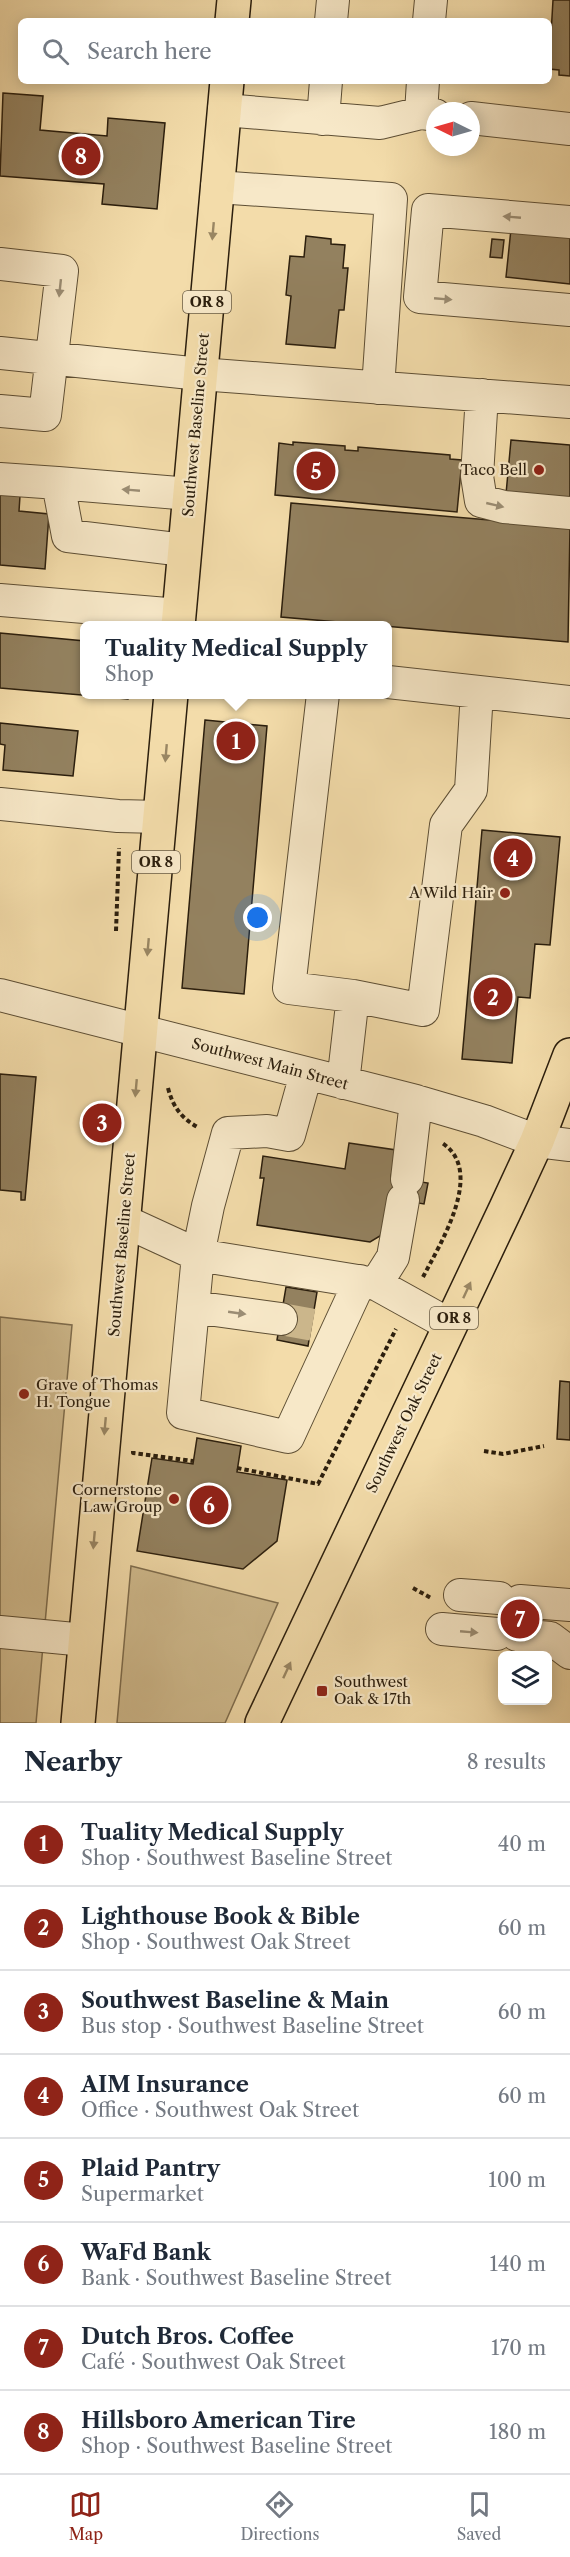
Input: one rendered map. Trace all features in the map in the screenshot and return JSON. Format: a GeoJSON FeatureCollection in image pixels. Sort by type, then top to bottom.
{"type":"FeatureCollection","features":[{"type":"Feature","properties":{"kind":"highway"},"geometry":{"type":"LineString","coordinates":[[232,18],[233,0]]}},
{"type":"Feature","properties":{"kind":"highway","name":"Southwest Baseline Street"},"geometry":{"type":"LineString","coordinates":[[178,620],[226,96]]}},
{"type":"Feature","properties":{"kind":"highway","name":"Southwest Baseline Street"},"geometry":{"type":"LineString","coordinates":[[78,1723],[171,699]]}},
{"type":"Feature","properties":{"kind":"highway","name":"Southwest Oak Street"},"geometry":{"type":"LineString","coordinates":[[262,1723],[537,1141],[570,1055]]}},
{"type":"Feature","properties":{"kind":"street"},"geometry":{"type":"LineString","coordinates":[[309,18],[311,0]]}},
{"type":"Feature","properties":{"kind":"street"},"geometry":{"type":"LineString","coordinates":[[332,18],[333,0]]}},
{"type":"Feature","properties":{"kind":"street"},"geometry":{"type":"LineString","coordinates":[[429,18],[431,0]]}},
{"type":"Feature","properties":{"kind":"street"},"geometry":{"type":"LineString","coordinates":[[305,84],[312,118]]}},
{"type":"Feature","properties":{"kind":"street"},"geometry":{"type":"LineString","coordinates":[[312,118],[325,84]]}},
{"type":"Feature","properties":{"kind":"street"},"geometry":{"type":"LineString","coordinates":[[423,84],[426,102]]}},
{"type":"Feature","properties":{"kind":"street"},"geometry":{"type":"LineString","coordinates":[[226,96],[312,118],[380,123],[426,114]]}},
{"type":"Feature","properties":{"kind":"street"},"geometry":{"type":"LineString","coordinates":[[480,119],[570,129]]}},
{"type":"Feature","properties":{"kind":"street"},"geometry":{"type":"LineString","coordinates":[[217,187],[391,199],[378,388]]}},
{"type":"Feature","properties":{"kind":"street"},"geometry":{"type":"LineString","coordinates":[[570,222],[428,210],[420,297],[570,310]]}},
{"type":"Feature","properties":{"kind":"street"},"geometry":{"type":"LineString","coordinates":[[388,248],[424,250]]}},
{"type":"Feature","properties":{"kind":"street"},"geometry":{"type":"LineString","coordinates":[[0,264],[62,271],[45,415],[0,411]]}},
{"type":"Feature","properties":{"kind":"street"},"geometry":{"type":"LineString","coordinates":[[0,353],[200,374],[570,402]]}},
{"type":"Feature","properties":{"kind":"street"},"geometry":{"type":"LineString","coordinates":[[482,395],[477,476],[481,501],[504,507],[570,513]]}},
{"type":"Feature","properties":{"kind":"street"},"geometry":{"type":"LineString","coordinates":[[0,479],[190,495]]}},
{"type":"Feature","properties":{"kind":"street"},"geometry":{"type":"LineString","coordinates":[[58,483],[68,536],[184,550]]}},
{"type":"Feature","properties":{"kind":"street"},"geometry":{"type":"LineString","coordinates":[[0,600],[178,620]]}},
{"type":"Feature","properties":{"kind":"street"},"geometry":{"type":"LineString","coordinates":[[392,683],[570,702]]}},
{"type":"Feature","properties":{"kind":"street"},"geometry":{"type":"LineString","coordinates":[[322,699],[289,988],[353,996],[423,1010],[446,825],[471,790],[477,692]]}},
{"type":"Feature","properties":{"kind":"street"},"geometry":{"type":"LineString","coordinates":[[0,804],[118,816],[160,817]]}},
{"type":"Feature","properties":{"kind":"street","name":"Southwest Main Street"},"geometry":{"type":"LineString","coordinates":[[0,996],[343,1083],[414,1116],[537,1141],[570,1145]]}},
{"type":"Feature","properties":{"kind":"street"},"geometry":{"type":"LineString","coordinates":[[343,1083],[353,996]]}},
{"type":"Feature","properties":{"kind":"street"},"geometry":{"type":"LineString","coordinates":[[306,1074],[289,1136],[267,1131],[228,1133],[208,1206],[198,1255],[183,1413],[288,1437],[325,1327],[393,1257],[405,1190],[414,1116]]}},
{"type":"Feature","properties":{"kind":"street"},"geometry":{"type":"LineString","coordinates":[[124,1221],[198,1255],[368,1283],[450,1325]]}},
{"type":"Feature","properties":{"kind":"street"},"geometry":{"type":"LineString","coordinates":[[193,1307],[280,1319]]}},
{"type":"Feature","properties":{"kind":"street"},"geometry":{"type":"LineString","coordinates":[[460,1595],[570,1605]]}},
{"type":"Feature","properties":{"kind":"street"},"geometry":{"type":"LineString","coordinates":[[442,1629],[550,1638],[570,1653]]}},
{"type":"Feature","properties":{"kind":"street"},"geometry":{"type":"LineString","coordinates":[[0,1632],[85,1640]]}},
{"type":"Feature","properties":{"kind":"path"},"geometry":{"type":"LineString","coordinates":[[116,937],[119,848]]}},
{"type":"Feature","properties":{"kind":"path"},"geometry":{"type":"LineString","coordinates":[[168,1085],[171,1102],[178,1113],[188,1122],[226,1142]]}},
{"type":"Feature","properties":{"kind":"path"},"geometry":{"type":"LineString","coordinates":[[237,1468],[318,1484],[446,1232],[458,1202],[461,1185],[460,1166],[448,1147],[429,1135],[414,1116]]}},
{"type":"Feature","properties":{"kind":"path"},"geometry":{"type":"LineString","coordinates":[[134,1442],[133,1454],[193,1461]]}},
{"type":"Feature","properties":{"kind":"path"},"geometry":{"type":"LineString","coordinates":[[484,1451],[503,1454],[544,1446]]}},
{"type":"Feature","properties":{"kind":"shaded area"},"geometry":{"type":"Polygon","coordinates":[[[0,1317],[72,1325],[36,1723],[0,1723],[0,1317]]]}},
{"type":"Feature","properties":{"kind":"shaded area"},"geometry":{"type":"Polygon","coordinates":[[[131,1566],[278,1603],[225,1723],[117,1723],[131,1566]]]}},
{"type":"Feature","properties":{"kind":"building"},"geometry":{"type":"Polygon","coordinates":[[[553,0],[570,0],[570,76],[559,75],[559,70],[552,69],[553,0]]]}},
{"type":"Feature","properties":{"kind":"building"},"geometry":{"type":"Polygon","coordinates":[[[3,93],[43,96],[40,130],[107,136],[108,118],[165,123],[157,209],[102,204],[104,184],[0,176],[3,93]]]}},
{"type":"Feature","properties":{"kind":"building"},"geometry":{"type":"Polygon","coordinates":[[[511,229],[570,232],[570,284],[506,277],[511,229]]]}},
{"type":"Feature","properties":{"kind":"building"},"geometry":{"type":"Polygon","coordinates":[[[306,236],[331,239],[331,244],[345,245],[343,268],[348,268],[344,310],[339,310],[335,348],[286,344],[291,296],[286,295],[290,256],[304,257],[306,236]]]}},
{"type":"Feature","properties":{"kind":"building"},"geometry":{"type":"Polygon","coordinates":[[[492,239],[504,240],[502,258],[490,257],[492,239]]]}},
{"type":"Feature","properties":{"kind":"building","name":"Taco Bell"},"geometry":{"type":"Polygon","coordinates":[[[511,440],[570,445],[570,500],[506,494],[511,440]]]}},
{"type":"Feature","properties":{"kind":"building"},"geometry":{"type":"Polygon","coordinates":[[[293,442],[345,446],[345,450],[358,451],[358,447],[450,455],[450,459],[462,460],[457,512],[275,495],[279,443],[293,445],[293,442]]]}},
{"type":"Feature","properties":{"kind":"building"},"geometry":{"type":"Polygon","coordinates":[[[0,494],[20,496],[19,511],[49,514],[45,569],[0,565],[0,494]]]}},
{"type":"Feature","properties":{"kind":"building"},"geometry":{"type":"Polygon","coordinates":[[[291,503],[570,527],[568,642],[392,627],[392,621],[327,621],[281,617],[291,503]]]}},
{"type":"Feature","properties":{"kind":"building"},"geometry":{"type":"Polygon","coordinates":[[[0,633],[80,641],[80,695],[0,688],[0,633]]]}},
{"type":"Feature","properties":{"kind":"building"},"geometry":{"type":"Polygon","coordinates":[[[205,720],[267,726],[244,994],[182,988],[205,720]]]}},
{"type":"Feature","properties":{"kind":"building"},"geometry":{"type":"Polygon","coordinates":[[[0,723],[78,731],[73,776],[3,770],[5,745],[0,744],[0,723]]]}},
{"type":"Feature","properties":{"kind":"building"},"geometry":{"type":"Polygon","coordinates":[[[482,830],[560,837],[550,945],[535,944],[530,998],[518,997],[512,1063],[462,1059],[482,830]]]}},
{"type":"Feature","properties":{"kind":"building"},"geometry":{"type":"Polygon","coordinates":[[[0,1074],[36,1077],[25,1200],[21,1200],[21,1192],[0,1190],[0,1074]]]}},
{"type":"Feature","properties":{"kind":"building"},"geometry":{"type":"Polygon","coordinates":[[[349,1143],[396,1150],[391,1177],[428,1183],[424,1204],[389,1198],[380,1236],[370,1242],[257,1225],[264,1178],[260,1178],[263,1156],[345,1169],[349,1143]]]}},
{"type":"Feature","properties":{"kind":"building"},"geometry":{"type":"Polygon","coordinates":[[[286,1287],[317,1292],[308,1346],[277,1340],[286,1287]]]}},
{"type":"Feature","properties":{"kind":"building"},"geometry":{"type":"Polygon","coordinates":[[[560,1381],[570,1382],[570,1440],[557,1439],[560,1381]]]}},
{"type":"Feature","properties":{"kind":"building"},"geometry":{"type":"Polygon","coordinates":[[[197,1438],[241,1446],[237,1472],[287,1480],[277,1541],[243,1569],[137,1551],[152,1458],[193,1464],[197,1438]]]}},
{"type":"Feature","properties":{"kind":"tunnel"},"geometry":{"type":"LineString","coordinates":[[281,1319],[314,1325]]}},
{"type":"Feature","properties":{"kind":"place","name":"Hillsboro American Tire"},"geometry":{"type":"Point","coordinates":[81,156]}},
{"type":"Feature","properties":{"kind":"place","name":"Taco Bell"},"geometry":{"type":"Point","coordinates":[539,470]}},
{"type":"Feature","properties":{"kind":"place","name":"Plaid Pantry"},"geometry":{"type":"Point","coordinates":[316,471]}},
{"type":"Feature","properties":{"kind":"place","name":"Tuality Medical Supply"},"geometry":{"type":"Point","coordinates":[236,741]}},
{"type":"Feature","properties":{"kind":"place","name":"AIM Insurance"},"geometry":{"type":"Point","coordinates":[513,858]}},
{"type":"Feature","properties":{"kind":"place","name":"A Wild Hair"},"geometry":{"type":"Point","coordinates":[505,893]}},
{"type":"Feature","properties":{"kind":"place","name":"Lighthouse Book & Bible"},"geometry":{"type":"Point","coordinates":[493,997]}},
{"type":"Feature","properties":{"kind":"place","name":"Southwest Baseline & Main"},"geometry":{"type":"Point","coordinates":[102,1123]}},
{"type":"Feature","properties":{"kind":"place","name":"Grave of Thomas H. Tongue"},"geometry":{"type":"Point","coordinates":[24,1394]}},
{"type":"Feature","properties":{"kind":"place","name":"Cornerstone Law Group"},"geometry":{"type":"Point","coordinates":[174,1499]}},
{"type":"Feature","properties":{"kind":"place","name":"WaFd Bank"},"geometry":{"type":"Point","coordinates":[209,1505]}},
{"type":"Feature","properties":{"kind":"place","name":"Dutch Bros. Coffee"},"geometry":{"type":"Point","coordinates":[520,1619]}},
{"type":"Feature","properties":{"kind":"place","name":"Southwest Oak & 17th"},"geometry":{"type":"Point","coordinates":[322,1691]}}]}
